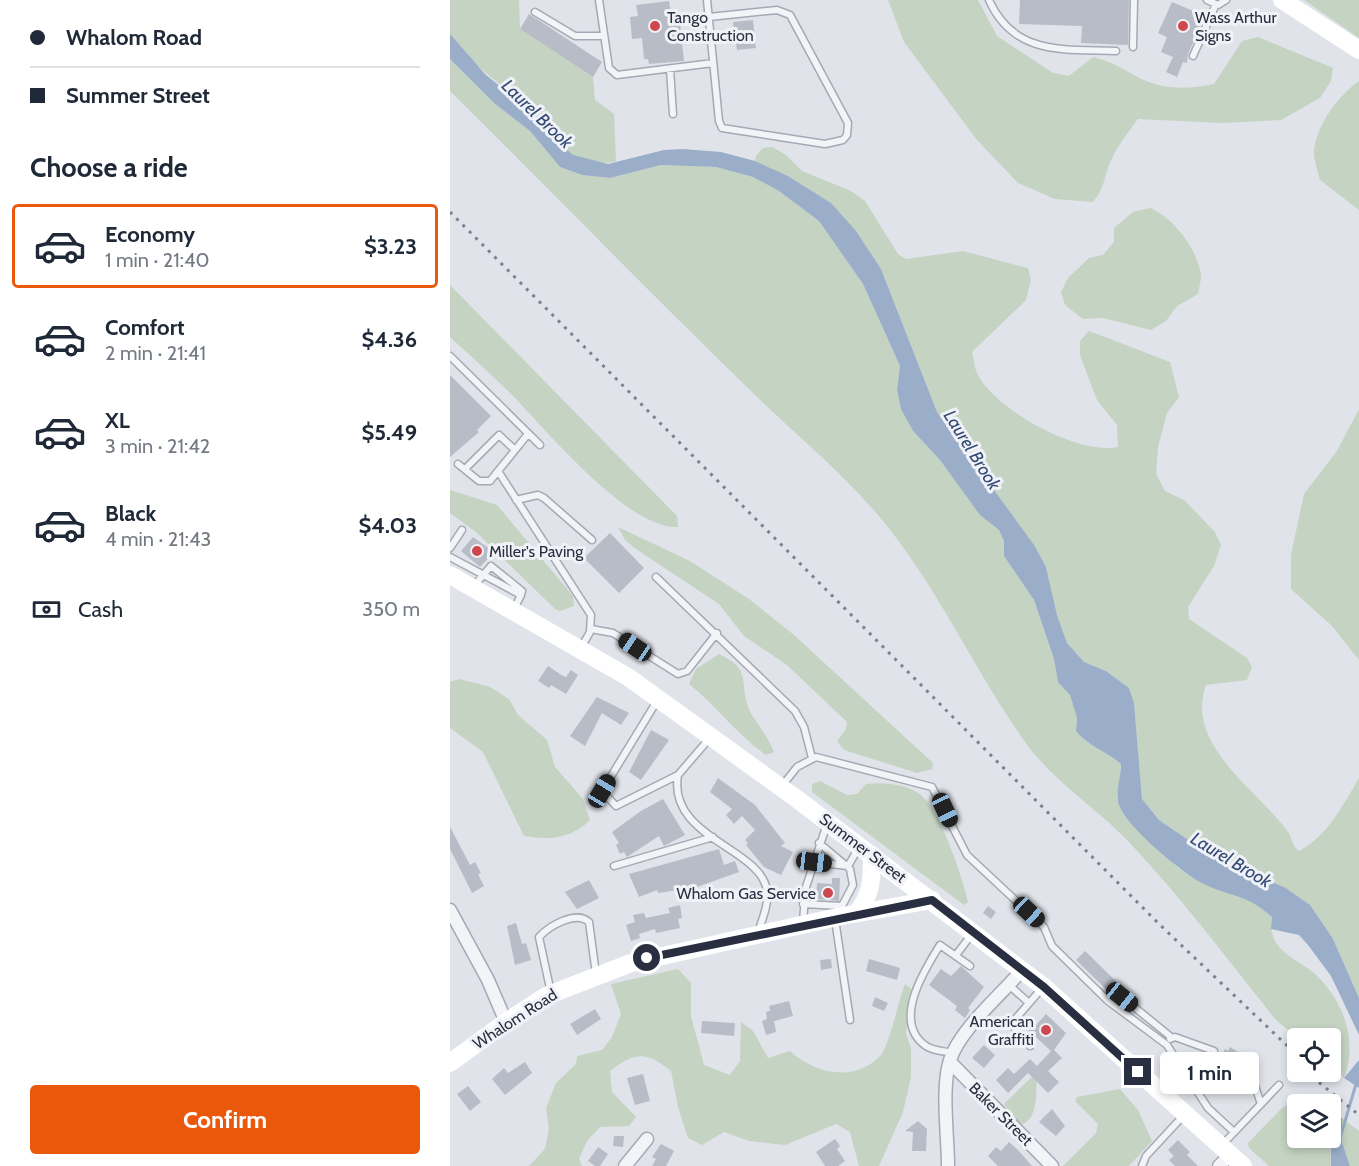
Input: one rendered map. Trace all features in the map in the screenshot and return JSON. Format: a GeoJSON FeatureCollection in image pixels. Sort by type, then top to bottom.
{"type":"FeatureCollection","features":[{"type":"Feature","properties":{"kind":"main road"},"geometry":{"type":"LineString","coordinates":[[1282,0],[1359,50]]}},
{"type":"Feature","properties":{"kind":"main road","name":"Summer Street"},"geometry":{"type":"LineString","coordinates":[[450,575],[478,581],[518,602],[581,648],[659,698],[866,850],[1044,987],[1184,1114],[1228,1158]]}},
{"type":"Feature","properties":{"kind":"main road"},"geometry":{"type":"LineString","coordinates":[[845,913],[867,901],[872,886],[866,850]]}},
{"type":"Feature","properties":{"kind":"main road","name":"Whalom Road"},"geometry":{"type":"LineString","coordinates":[[450,1063],[506,1022],[552,993],[596,975],[647,958],[804,925],[845,913],[932,900]]}},
{"type":"Feature","properties":{"kind":"street"},"geometry":{"type":"LineString","coordinates":[[450,909],[488,980],[506,1022]]}},
{"type":"Feature","properties":{"kind":"street"},"geometry":{"type":"LineString","coordinates":[[948,1166],[947,1088],[951,1057],[966,1033],[1022,970]]}},
{"type":"Feature","properties":{"kind":"street","name":"Baker Street"},"geometry":{"type":"LineString","coordinates":[[951,1057],[1052,1166]]}},
{"type":"Feature","properties":{"kind":"street"},"geometry":{"type":"LineString","coordinates":[[625,1166],[647,1139]]}},
{"type":"Feature","properties":{"kind":"lane"},"geometry":{"type":"LineString","coordinates":[[599,0],[609,68],[617,75],[713,63]]}},
{"type":"Feature","properties":{"kind":"lane"},"geometry":{"type":"LineString","coordinates":[[707,0],[722,128],[825,144],[838,143],[847,135],[848,123],[790,15],[777,10],[709,17]]}},
{"type":"Feature","properties":{"kind":"lane"},"geometry":{"type":"LineString","coordinates":[[989,0],[1002,22],[1015,34],[1034,45],[1116,51]]}},
{"type":"Feature","properties":{"kind":"lane"},"geometry":{"type":"LineString","coordinates":[[1133,46],[1134,0]]}},
{"type":"Feature","properties":{"kind":"lane"},"geometry":{"type":"LineString","coordinates":[[1207,0],[1216,4]]}},
{"type":"Feature","properties":{"kind":"lane"},"geometry":{"type":"LineString","coordinates":[[1193,56],[1216,4],[1226,0]]}},
{"type":"Feature","properties":{"kind":"lane"},"geometry":{"type":"LineString","coordinates":[[535,12],[575,36],[604,36]]}},
{"type":"Feature","properties":{"kind":"lane"},"geometry":{"type":"LineString","coordinates":[[669,69],[674,114]]}},
{"type":"Feature","properties":{"kind":"lane"},"geometry":{"type":"LineString","coordinates":[[450,356],[540,445]]}},
{"type":"Feature","properties":{"kind":"lane"},"geometry":{"type":"LineString","coordinates":[[458,464],[483,482],[490,481],[528,434]]}},
{"type":"Feature","properties":{"kind":"lane"},"geometry":{"type":"LineString","coordinates":[[465,469],[499,435],[515,450]]}},
{"type":"Feature","properties":{"kind":"lane"},"geometry":{"type":"LineString","coordinates":[[498,471],[591,615],[591,629],[581,648]]}},
{"type":"Feature","properties":{"kind":"lane"},"geometry":{"type":"LineString","coordinates":[[516,500],[538,495],[544,498],[592,540]]}},
{"type":"Feature","properties":{"kind":"lane"},"geometry":{"type":"LineString","coordinates":[[450,548],[462,530]]}},
{"type":"Feature","properties":{"kind":"lane"},"geometry":{"type":"LineString","coordinates":[[450,557],[478,581],[493,567],[522,591],[518,602]]}},
{"type":"Feature","properties":{"kind":"lane"},"geometry":{"type":"LineString","coordinates":[[656,577],[717,633],[795,711],[804,727],[812,758]]}},
{"type":"Feature","properties":{"kind":"lane"},"geometry":{"type":"LineString","coordinates":[[591,629],[613,633],[678,674],[687,671],[717,633]]}},
{"type":"Feature","properties":{"kind":"lane"},"geometry":{"type":"LineString","coordinates":[[659,698],[602,791],[616,806],[678,775],[712,736]]}},
{"type":"Feature","properties":{"kind":"lane"},"geometry":{"type":"LineString","coordinates":[[781,787],[797,766],[812,758],[932,787],[967,855],[1044,927],[1052,946],[1112,1004],[1166,1044],[1209,1108],[1234,1132]]}},
{"type":"Feature","properties":{"kind":"lane"},"geometry":{"type":"LineString","coordinates":[[678,775],[677,795],[688,817],[747,863],[765,884],[767,900],[758,934]]}},
{"type":"Feature","properties":{"kind":"lane"},"geometry":{"type":"LineString","coordinates":[[804,925],[803,904],[819,843],[828,822]]}},
{"type":"Feature","properties":{"kind":"lane"},"geometry":{"type":"LineString","coordinates":[[614,866],[713,837]]}},
{"type":"Feature","properties":{"kind":"lane"},"geometry":{"type":"LineString","coordinates":[[819,843],[848,866],[853,876],[853,885],[845,913],[850,1020]]}},
{"type":"Feature","properties":{"kind":"lane"},"geometry":{"type":"LineString","coordinates":[[814,862],[848,866],[866,850]]}},
{"type":"Feature","properties":{"kind":"lane"},"geometry":{"type":"LineString","coordinates":[[803,904],[845,913]]}},
{"type":"Feature","properties":{"kind":"lane"},"geometry":{"type":"LineString","coordinates":[[552,993],[539,937],[552,927],[570,919],[582,918],[589,922],[596,975]]}},
{"type":"Feature","properties":{"kind":"lane"},"geometry":{"type":"LineString","coordinates":[[956,956],[974,932]]}},
{"type":"Feature","properties":{"kind":"lane"},"geometry":{"type":"LineString","coordinates":[[951,1057],[921,1042],[914,1030],[912,1004],[918,981],[940,945],[970,966]]}},
{"type":"Feature","properties":{"kind":"lane"},"geometry":{"type":"LineString","coordinates":[[1009,985],[1029,1003]]}},
{"type":"Feature","properties":{"kind":"lane"},"geometry":{"type":"LineString","coordinates":[[1030,1046],[1011,1024],[1044,987]]}},
{"type":"Feature","properties":{"kind":"lane"},"geometry":{"type":"LineString","coordinates":[[1112,1004],[1117,998],[1122,997],[1171,1037],[1214,1051]]}},
{"type":"Feature","properties":{"kind":"lane"},"geometry":{"type":"LineString","coordinates":[[1166,1044],[1171,1037]]}},
{"type":"Feature","properties":{"kind":"lane"},"geometry":{"type":"LineString","coordinates":[[1248,1074],[1253,1080],[1261,1104]]}},
{"type":"Feature","properties":{"kind":"lane"},"geometry":{"type":"LineString","coordinates":[[1228,1158],[1234,1132],[1279,1085]]}},
{"type":"Feature","properties":{"kind":"lane"},"geometry":{"type":"LineString","coordinates":[[1142,1166],[1146,1156],[1184,1114]]}},
{"type":"Feature","properties":{"kind":"green space"},"geometry":{"type":"Polygon","coordinates":[[[450,0],[519,0],[520,29],[593,77],[595,100],[614,114],[616,161],[593,162],[572,154],[529,109],[481,69],[450,34],[450,0]]]}},
{"type":"Feature","properties":{"kind":"green space"},"geometry":{"type":"Polygon","coordinates":[[[888,0],[978,0],[997,36],[1053,73],[1069,76],[1093,57],[1161,86],[1188,88],[1214,84],[1242,41],[1258,37],[1333,68],[1331,81],[1320,98],[1281,120],[1223,123],[1138,119],[1121,142],[1093,202],[1055,199],[1018,183],[977,140],[904,42],[888,0]]]}},
{"type":"Feature","properties":{"kind":"green space"},"geometry":{"type":"Polygon","coordinates":[[[1304,0],[1359,0],[1359,38],[1304,0]]]}},
{"type":"Feature","properties":{"kind":"green space"},"geometry":{"type":"Polygon","coordinates":[[[450,59],[494,103],[530,131],[560,167],[582,175],[610,178],[661,165],[716,167],[753,177],[779,191],[819,221],[863,284],[900,366],[897,388],[913,431],[940,460],[980,514],[999,530],[1004,541],[1004,556],[1034,600],[1054,659],[1058,682],[1070,695],[1077,718],[1076,731],[1086,741],[1121,764],[1117,799],[1144,835],[1177,867],[1206,885],[1247,898],[1272,917],[1272,931],[1277,944],[1289,956],[1314,973],[1333,995],[1340,1008],[1346,1022],[1350,1050],[1344,1078],[1341,1075],[1341,1028],[1287,1029],[1276,1020],[1148,862],[1116,829],[1051,772],[1028,746],[919,570],[863,498],[714,355],[450,91],[450,59]]]}},
{"type":"Feature","properties":{"kind":"green space"},"geometry":{"type":"Polygon","coordinates":[[[1359,81],[1359,210],[1320,180],[1314,152],[1319,132],[1329,112],[1359,81]]]}},
{"type":"Feature","properties":{"kind":"green space"},"geometry":{"type":"Polygon","coordinates":[[[772,147],[786,155],[802,171],[851,191],[865,201],[898,254],[906,259],[963,251],[1028,268],[1031,280],[1026,300],[972,352],[977,372],[988,389],[1002,403],[1040,428],[1082,444],[1101,448],[1118,447],[1117,425],[1097,400],[1080,355],[1080,341],[1089,331],[1170,362],[1179,397],[1167,413],[1158,447],[1156,474],[1165,491],[1184,500],[1215,532],[1221,545],[1214,566],[1188,607],[1189,619],[1247,658],[1252,667],[1247,680],[1206,685],[1202,707],[1205,727],[1214,747],[1243,783],[1275,816],[1299,851],[1327,828],[1359,778],[1359,998],[1333,939],[1284,887],[1240,869],[1187,839],[1159,820],[1142,799],[1134,703],[1129,688],[1106,671],[1084,662],[1067,643],[1057,615],[1046,567],[937,412],[881,269],[831,203],[788,176],[755,161],[763,148],[772,147]]]}},
{"type":"Feature","properties":{"kind":"green space"},"geometry":{"type":"Polygon","coordinates":[[[1150,208],[1167,218],[1175,226],[1195,255],[1201,275],[1198,294],[1177,306],[1166,321],[1151,330],[1103,318],[1083,319],[1065,305],[1061,292],[1068,278],[1089,258],[1103,255],[1114,242],[1114,228],[1133,212],[1150,208]]]}},
{"type":"Feature","properties":{"kind":"green space"},"geometry":{"type":"Polygon","coordinates":[[[450,285],[677,516],[678,527],[658,524],[636,513],[613,496],[567,454],[506,389],[450,337],[450,285]]]}},
{"type":"Feature","properties":{"kind":"green space"},"geometry":{"type":"Polygon","coordinates":[[[1359,409],[1359,660],[1332,626],[1291,589],[1291,555],[1304,494],[1337,451],[1359,409]]]}},
{"type":"Feature","properties":{"kind":"green space"},"geometry":{"type":"Polygon","coordinates":[[[450,490],[497,505],[573,596],[574,606],[560,611],[555,609],[476,532],[450,513],[450,490]]]}},
{"type":"Feature","properties":{"kind":"green space"},"geometry":{"type":"Polygon","coordinates":[[[618,527],[690,561],[749,599],[794,635],[933,763],[932,769],[917,773],[844,750],[837,741],[846,729],[847,722],[787,665],[744,636],[719,604],[636,549],[625,540],[618,527]]]}},
{"type":"Feature","properties":{"kind":"green space"},"geometry":{"type":"Polygon","coordinates":[[[719,654],[736,665],[743,676],[748,707],[774,752],[766,755],[756,747],[689,684],[696,669],[719,654]]]}},
{"type":"Feature","properties":{"kind":"green space"},"geometry":{"type":"Polygon","coordinates":[[[459,679],[490,687],[509,699],[518,715],[547,740],[555,767],[583,799],[590,820],[575,831],[560,837],[524,836],[483,752],[450,728],[450,682],[459,679]]]}},
{"type":"Feature","properties":{"kind":"green space"},"geometry":{"type":"Polygon","coordinates":[[[820,781],[847,795],[857,794],[866,784],[873,783],[897,785],[919,793],[931,806],[944,832],[968,902],[964,905],[812,792],[812,784],[820,781]]]}},
{"type":"Feature","properties":{"kind":"green space"},"geometry":{"type":"Polygon","coordinates":[[[678,969],[691,983],[691,1016],[704,1065],[730,1075],[740,1061],[741,1022],[753,1031],[768,1058],[790,1051],[811,1065],[835,1072],[847,1072],[871,1064],[884,1050],[905,984],[911,989],[906,1034],[911,1048],[911,1077],[903,1112],[879,1166],[859,1166],[850,1132],[836,1124],[785,1145],[749,1141],[724,1132],[702,1145],[688,1138],[678,1107],[671,1071],[654,1060],[640,1056],[627,1060],[610,1071],[612,1092],[636,1117],[629,1126],[600,1127],[587,1141],[579,1159],[582,1166],[529,1166],[545,1149],[549,1128],[546,1108],[556,1083],[576,1064],[577,1056],[602,1050],[612,1037],[621,1014],[611,984],[678,969]]]}},
{"type":"Feature","properties":{"kind":"green space"},"geometry":{"type":"Polygon","coordinates":[[[1038,1071],[1035,1108],[1029,1120],[1023,1124],[1016,1121],[1004,1104],[1038,1071]]]}},
{"type":"Feature","properties":{"kind":"green space"},"geometry":{"type":"Polygon","coordinates":[[[1120,1089],[1138,1110],[1152,1141],[1129,1166],[1063,1166],[1096,1133],[1098,1124],[1075,1101],[1077,1097],[1120,1089]]]}},
{"type":"Feature","properties":{"kind":"green space"},"geometry":{"type":"Polygon","coordinates":[[[1287,1105],[1287,1148],[1330,1148],[1331,1166],[1269,1166],[1249,1148],[1248,1143],[1287,1105]]]}},
{"type":"Feature","properties":{"kind":"green space"},"geometry":{"type":"Polygon","coordinates":[[[1342,1118],[1359,1131],[1359,1166],[1350,1166],[1342,1142],[1342,1118]]]}},
{"type":"Feature","properties":{"kind":"water"},"geometry":{"type":"Polygon","coordinates":[[[450,34],[486,75],[543,121],[551,135],[573,155],[608,164],[664,150],[721,152],[755,161],[788,176],[831,203],[856,231],[881,269],[937,412],[1034,545],[1046,567],[1057,615],[1067,643],[1084,662],[1106,671],[1129,688],[1134,703],[1142,799],[1159,820],[1187,839],[1240,869],[1284,887],[1310,905],[1333,939],[1359,998],[1359,1035],[1331,976],[1299,935],[1271,929],[1272,917],[1253,903],[1212,888],[1193,878],[1141,834],[1122,810],[1118,801],[1121,764],[1086,741],[1076,731],[1077,718],[1070,695],[1058,682],[1054,659],[1034,600],[1004,556],[1004,541],[999,530],[980,515],[940,460],[913,431],[901,409],[897,389],[900,366],[863,284],[819,221],[779,191],[753,177],[716,167],[661,165],[610,178],[582,175],[560,167],[530,131],[494,103],[450,59],[450,34]]]}},
{"type":"Feature","properties":{"kind":"water"},"geometry":{"type":"Polygon","coordinates":[[[1359,1060],[1359,1088],[1344,1078],[1359,1060]]]}},
{"type":"Feature","properties":{"kind":"water"},"geometry":{"type":"Polygon","coordinates":[[[1341,1117],[1342,1142],[1350,1166],[1331,1166],[1331,1148],[1341,1148],[1341,1117]]]}},
{"type":"Feature","properties":{"kind":"building"},"geometry":{"type":"Polygon","coordinates":[[[1020,0],[1129,0],[1128,45],[1081,43],[1082,26],[1019,24],[1020,0]]]}},
{"type":"Feature","properties":{"kind":"building","name":"Tango Construction"},"geometry":{"type":"Polygon","coordinates":[[[669,1],[671,14],[679,13],[684,61],[649,64],[648,59],[644,59],[642,38],[632,39],[630,17],[638,16],[636,5],[669,1]]]}},
{"type":"Feature","properties":{"kind":"building","name":"Wass Arthur Signs"},"geometry":{"type":"Polygon","coordinates":[[[1172,2],[1205,16],[1188,54],[1187,63],[1183,62],[1177,77],[1166,72],[1173,57],[1161,52],[1167,37],[1158,33],[1172,2]]]}},
{"type":"Feature","properties":{"kind":"building"},"geometry":{"type":"Polygon","coordinates":[[[529,14],[602,62],[593,77],[520,29],[529,14]]]}},
{"type":"Feature","properties":{"kind":"building"},"geometry":{"type":"Polygon","coordinates":[[[753,20],[756,48],[737,50],[733,22],[753,20]]]}},
{"type":"Feature","properties":{"kind":"building"},"geometry":{"type":"Polygon","coordinates":[[[450,375],[491,416],[477,430],[479,432],[450,457],[450,375]]]}},
{"type":"Feature","properties":{"kind":"building"},"geometry":{"type":"Polygon","coordinates":[[[610,533],[644,568],[619,593],[584,558],[610,533]]]}},
{"type":"Feature","properties":{"kind":"building","name":"Miller's Paving"},"geometry":{"type":"Polygon","coordinates":[[[473,537],[494,552],[480,567],[461,551],[473,537]]]}},
{"type":"Feature","properties":{"kind":"building"},"geometry":{"type":"Polygon","coordinates":[[[548,666],[566,677],[571,670],[578,675],[566,694],[551,685],[549,688],[538,681],[548,666]]]}},
{"type":"Feature","properties":{"kind":"building"},"geometry":{"type":"Polygon","coordinates":[[[597,697],[629,713],[621,725],[602,713],[585,746],[570,736],[597,697]]]}},
{"type":"Feature","properties":{"kind":"building"},"geometry":{"type":"Polygon","coordinates":[[[651,730],[669,740],[641,780],[629,772],[651,730]]]}},
{"type":"Feature","properties":{"kind":"building"},"geometry":{"type":"Polygon","coordinates":[[[718,778],[755,805],[785,843],[781,846],[793,852],[781,875],[764,867],[746,845],[748,843],[745,840],[755,830],[742,816],[734,824],[726,815],[732,809],[710,792],[718,778]]]}},
{"type":"Feature","properties":{"kind":"building"},"geometry":{"type":"Polygon","coordinates":[[[663,799],[685,835],[664,846],[659,836],[627,857],[624,852],[620,854],[616,845],[619,843],[612,832],[641,811],[663,799]]]}},
{"type":"Feature","properties":{"kind":"building"},"geometry":{"type":"Polygon","coordinates":[[[450,827],[470,865],[475,862],[481,873],[478,874],[484,886],[472,893],[450,849],[450,827]]]}},
{"type":"Feature","properties":{"kind":"building"},"geometry":{"type":"Polygon","coordinates":[[[719,849],[724,865],[735,861],[739,872],[697,887],[658,893],[657,890],[639,897],[629,874],[719,849]]]}},
{"type":"Feature","properties":{"kind":"building","name":"Whalom Gas Service"},"geometry":{"type":"Polygon","coordinates":[[[832,878],[840,878],[839,901],[816,899],[817,883],[832,884],[832,878]]]}},
{"type":"Feature","properties":{"kind":"building"},"geometry":{"type":"Polygon","coordinates":[[[589,880],[599,898],[577,909],[565,892],[589,880]]]}},
{"type":"Feature","properties":{"kind":"building"},"geometry":{"type":"Polygon","coordinates":[[[680,905],[682,918],[678,919],[680,928],[656,933],[655,929],[639,934],[640,938],[631,941],[626,925],[635,922],[633,915],[644,913],[646,918],[670,913],[668,908],[680,905]]]}},
{"type":"Feature","properties":{"kind":"building"},"geometry":{"type":"Polygon","coordinates":[[[988,906],[996,912],[991,919],[983,913],[988,906]]]}},
{"type":"Feature","properties":{"kind":"building"},"geometry":{"type":"Polygon","coordinates":[[[516,923],[522,944],[526,943],[531,960],[515,965],[507,926],[516,923]]]}},
{"type":"Feature","properties":{"kind":"building"},"geometry":{"type":"Polygon","coordinates":[[[1085,951],[1120,985],[1111,994],[1076,960],[1085,951]]]}},
{"type":"Feature","properties":{"kind":"building"},"geometry":{"type":"Polygon","coordinates":[[[831,959],[832,968],[821,970],[820,960],[831,959]]]}},
{"type":"Feature","properties":{"kind":"building"},"geometry":{"type":"Polygon","coordinates":[[[869,959],[900,968],[897,980],[866,971],[869,959]]]}},
{"type":"Feature","properties":{"kind":"building"},"geometry":{"type":"Polygon","coordinates":[[[961,966],[984,987],[968,1008],[970,1010],[965,1018],[955,1010],[957,1006],[929,985],[941,969],[951,976],[961,966]]]}},
{"type":"Feature","properties":{"kind":"building"},"geometry":{"type":"Polygon","coordinates":[[[875,997],[888,1003],[884,1011],[872,1006],[875,997]]]}},
{"type":"Feature","properties":{"kind":"building"},"geometry":{"type":"Polygon","coordinates":[[[789,1001],[793,1016],[774,1021],[776,1032],[766,1035],[762,1021],[767,1019],[766,1012],[770,1011],[769,1006],[789,1001]]]}},
{"type":"Feature","properties":{"kind":"building"},"geometry":{"type":"Polygon","coordinates":[[[595,1009],[601,1019],[577,1035],[570,1024],[595,1009]]]}},
{"type":"Feature","properties":{"kind":"building"},"geometry":{"type":"Polygon","coordinates":[[[1046,1014],[1066,1033],[1054,1050],[1062,1058],[1048,1071],[1059,1082],[1048,1093],[1028,1073],[1008,1093],[996,1080],[1008,1068],[1014,1074],[1030,1059],[1037,1066],[1051,1051],[1025,1027],[1031,1021],[1036,1025],[1046,1014]]]}},
{"type":"Feature","properties":{"kind":"building"},"geometry":{"type":"Polygon","coordinates":[[[702,1021],[735,1023],[734,1036],[701,1033],[702,1021]]]}},
{"type":"Feature","properties":{"kind":"building"},"geometry":{"type":"Polygon","coordinates":[[[984,1045],[995,1055],[984,1068],[972,1058],[984,1045]]]}},
{"type":"Feature","properties":{"kind":"building"},"geometry":{"type":"Polygon","coordinates":[[[1230,1047],[1248,1058],[1238,1074],[1221,1064],[1222,1061],[1219,1059],[1225,1049],[1228,1051],[1230,1047]]]}},
{"type":"Feature","properties":{"kind":"building"},"geometry":{"type":"Polygon","coordinates":[[[525,1062],[532,1073],[505,1095],[492,1079],[504,1068],[508,1073],[525,1062]]]}},
{"type":"Feature","properties":{"kind":"building"},"geometry":{"type":"Polygon","coordinates":[[[643,1074],[650,1101],[635,1105],[627,1078],[643,1074]]]}},
{"type":"Feature","properties":{"kind":"building"},"geometry":{"type":"Polygon","coordinates":[[[468,1086],[481,1102],[470,1111],[457,1094],[468,1086]]]}},
{"type":"Feature","properties":{"kind":"building"},"geometry":{"type":"Polygon","coordinates":[[[1052,1109],[1065,1126],[1056,1136],[1039,1122],[1052,1109]]]}},
{"type":"Feature","properties":{"kind":"building"},"geometry":{"type":"Polygon","coordinates":[[[918,1121],[927,1129],[926,1151],[912,1151],[913,1132],[905,1131],[918,1121]]]}},
{"type":"Feature","properties":{"kind":"building"},"geometry":{"type":"Polygon","coordinates":[[[614,1136],[624,1136],[623,1147],[613,1146],[614,1136]]]}},
{"type":"Feature","properties":{"kind":"building"},"geometry":{"type":"Polygon","coordinates":[[[835,1139],[840,1146],[837,1149],[845,1161],[838,1166],[825,1166],[816,1152],[835,1139]]]}},
{"type":"Feature","properties":{"kind":"building"},"geometry":{"type":"Polygon","coordinates":[[[1178,1140],[1190,1152],[1187,1155],[1198,1166],[1175,1166],[1169,1160],[1174,1156],[1168,1150],[1178,1140]]]}},
{"type":"Feature","properties":{"kind":"building"},"geometry":{"type":"Polygon","coordinates":[[[1009,1142],[1032,1166],[998,1166],[988,1156],[996,1147],[1001,1151],[1009,1142]]]}},
{"type":"Feature","properties":{"kind":"building"},"geometry":{"type":"Polygon","coordinates":[[[661,1144],[674,1151],[666,1166],[652,1166],[656,1159],[652,1157],[661,1144]]]}},
{"type":"Feature","properties":{"kind":"building"},"geometry":{"type":"Polygon","coordinates":[[[598,1147],[608,1154],[600,1166],[595,1166],[588,1161],[598,1147]]]}},
{"type":"Feature","properties":{"kind":"waterway","name":"Laurel Brook"},"geometry":{"type":"LineString","coordinates":[[1341,1135],[1356,1084]]}},
{"type":"Feature","properties":{"kind":"railway"},"geometry":{"type":"LineString","coordinates":[[450,212],[1159,924],[1287,1046]]}},
{"type":"Feature","properties":{"kind":"railway"},"geometry":{"type":"LineString","coordinates":[[1318,1082],[1359,1115]]}},
{"type":"Feature","properties":{"kind":"place","name":"Tango Construction"},"geometry":{"type":"Point","coordinates":[655,26]}},
{"type":"Feature","properties":{"kind":"place","name":"Wass Arthur Signs"},"geometry":{"type":"Point","coordinates":[1183,26]}},
{"type":"Feature","properties":{"kind":"place","name":"Miller's Paving"},"geometry":{"type":"Point","coordinates":[477,551]}},
{"type":"Feature","properties":{"kind":"place","name":"Whalom Gas Service"},"geometry":{"type":"Point","coordinates":[828,893]}},
{"type":"Feature","properties":{"kind":"place","name":"American Graffiti"},"geometry":{"type":"Point","coordinates":[1046,1030]}},
{"type":"Feature","properties":{"kind":"route"},"geometry":{"type":"LineString","coordinates":[[647,958],[932,900],[1044,987],[1138,1072]]}}]}
